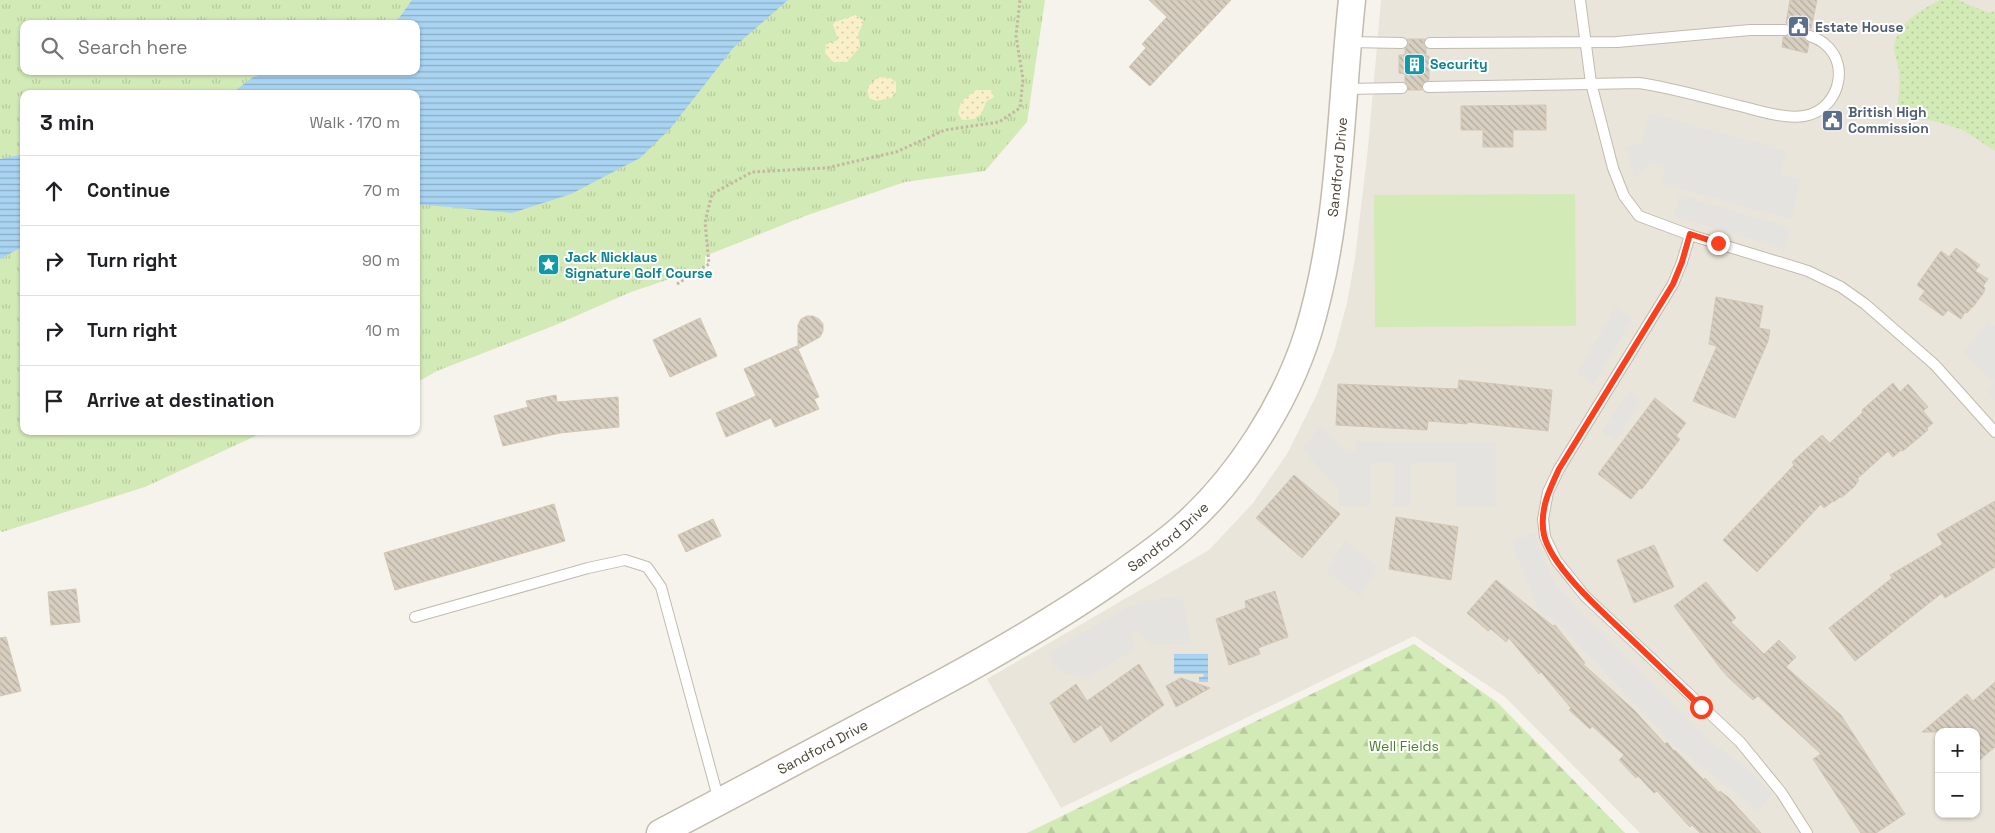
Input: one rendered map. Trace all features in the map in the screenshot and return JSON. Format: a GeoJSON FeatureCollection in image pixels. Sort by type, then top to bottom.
{"type":"FeatureCollection","features":[{"type":"Feature","properties":{"kind":"street","name":"Sandford Drive"},"geometry":{"type":"LineString","coordinates":[[660,833],[862,727],[1023,638],[1084,600],[1134,565],[1185,525],[1215,492],[1253,444],[1272,415],[1307,335],[1325,266],[1337,187],[1352,0]]}},
{"type":"Feature","properties":{"kind":"lane"},"geometry":{"type":"LineString","coordinates":[[1580,0],[1591,84],[1618,182],[1632,208],[1639,216],[1651,222],[1808,270],[1841,287],[1865,304],[1935,364],[1995,432]]}},
{"type":"Feature","properties":{"kind":"lane"},"geometry":{"type":"LineString","coordinates":[[1430,42],[1627,41],[1750,30],[1785,30]]}},
{"type":"Feature","properties":{"kind":"lane"},"geometry":{"type":"LineString","coordinates":[[1428,87],[1639,83],[1661,86],[1756,110],[1806,116],[1817,111],[1827,103],[1833,94],[1839,77],[1839,66],[1835,54],[1826,43],[1810,36]]}},
{"type":"Feature","properties":{"kind":"lane"},"geometry":{"type":"LineString","coordinates":[[1348,42],[1402,42]]}},
{"type":"Feature","properties":{"kind":"lane"},"geometry":{"type":"LineString","coordinates":[[1344,89],[1402,88]]}},
{"type":"Feature","properties":{"kind":"lane"},"geometry":{"type":"LineString","coordinates":[[1690,234],[1673,284],[1555,478],[1545,504],[1543,519],[1545,537],[1556,560],[1585,596],[1753,756],[1807,833]]}},
{"type":"Feature","properties":{"kind":"lane"},"geometry":{"type":"LineString","coordinates":[[415,617],[588,568],[625,560],[647,567],[661,587],[719,802]]}},
{"type":"Feature","properties":{"kind":"path"},"geometry":{"type":"LineString","coordinates":[[676,284],[709,264],[705,222],[712,194],[752,172],[826,168],[896,152],[945,130],[999,122],[1020,108],[1023,79],[1016,36],[1020,0]]}},
{"type":"Feature","properties":{"kind":"shaded area"},"geometry":{"type":"Polygon","coordinates":[[[1381,0],[1995,0],[1995,833],[1640,833],[1505,697],[1414,636],[1061,808],[987,679],[1209,550],[1253,503],[1287,454],[1317,394],[1335,348],[1347,303],[1355,258],[1368,148],[1381,0]]]}},
{"type":"Feature","properties":{"kind":"shaded area"},"geometry":{"type":"Polygon","coordinates":[[[1649,113],[1786,151],[1781,173],[1801,179],[1791,220],[1661,183],[1665,166],[1651,162],[1635,179],[1626,147],[1642,142],[1649,113]]]}},
{"type":"Feature","properties":{"kind":"shaded area"},"geometry":{"type":"Polygon","coordinates":[[[1679,195],[1790,228],[1785,249],[1674,216],[1679,195]]]}},
{"type":"Feature","properties":{"kind":"shaded area"},"geometry":{"type":"Polygon","coordinates":[[[1616,307],[1632,319],[1593,385],[1577,373],[1616,307]]]}},
{"type":"Feature","properties":{"kind":"shaded area"},"geometry":{"type":"Polygon","coordinates":[[[1988,321],[1995,326],[1995,383],[1963,352],[1988,321]]]}},
{"type":"Feature","properties":{"kind":"shaded area"},"geometry":{"type":"Polygon","coordinates":[[[1995,383],[1995,400],[1987,390],[1995,383]]]}},
{"type":"Feature","properties":{"kind":"shaded area"},"geometry":{"type":"Polygon","coordinates":[[[1629,391],[1641,401],[1615,441],[1602,431],[1629,391]]]}},
{"type":"Feature","properties":{"kind":"shaded area"},"geometry":{"type":"Polygon","coordinates":[[[1322,426],[1345,452],[1355,451],[1356,441],[1496,442],[1496,506],[1456,506],[1456,463],[1411,463],[1411,506],[1394,506],[1394,463],[1371,463],[1371,506],[1339,506],[1339,490],[1302,448],[1322,426]]]}},
{"type":"Feature","properties":{"kind":"shaded area"},"geometry":{"type":"Polygon","coordinates":[[[1534,533],[1555,584],[1705,737],[1752,773],[1772,794],[1758,811],[1674,745],[1556,621],[1539,612],[1511,542],[1534,533]]]}},
{"type":"Feature","properties":{"kind":"shaded area"},"geometry":{"type":"Polygon","coordinates":[[[1345,541],[1378,567],[1360,597],[1326,571],[1345,541]]]}},
{"type":"Feature","properties":{"kind":"shaded area"},"geometry":{"type":"Polygon","coordinates":[[[1182,596],[1191,644],[1148,644],[1138,629],[1130,636],[1136,648],[1088,677],[1067,674],[1055,668],[1048,653],[1126,608],[1146,601],[1182,596]]]}},
{"type":"Feature","properties":{"kind":"green space","name":"Jack Nicklaus Signature Golf Course"},"geometry":{"type":"Polygon","coordinates":[[[0,0],[1045,0],[1027,122],[985,171],[905,182],[805,216],[705,256],[705,267],[631,292],[553,326],[437,371],[420,381],[420,90],[20,90],[20,435],[257,435],[145,487],[2,532],[0,531],[0,0]]]}},
{"type":"Feature","properties":{"kind":"green space"},"geometry":{"type":"Polygon","coordinates":[[[1940,0],[1958,0],[1989,13],[1995,11],[1995,151],[1963,130],[1935,121],[1895,117],[1899,82],[1899,71],[1894,51],[1896,39],[1911,18],[1940,0]]]}},
{"type":"Feature","properties":{"kind":"green space"},"geometry":{"type":"Polygon","coordinates":[[[1575,194],[1576,326],[1375,327],[1374,195],[1575,194]]]}},
{"type":"Feature","properties":{"kind":"green space","name":"Well Fields"},"geometry":{"type":"Polygon","coordinates":[[[1414,644],[1498,703],[1625,833],[1027,833],[1414,644]]]}},
{"type":"Feature","properties":{"kind":"sand"},"geometry":{"type":"Polygon","coordinates":[[[856,15],[864,21],[858,34],[860,47],[847,62],[833,62],[825,53],[826,44],[838,40],[833,24],[856,15]]]}},
{"type":"Feature","properties":{"kind":"sand"},"geometry":{"type":"Polygon","coordinates":[[[878,77],[890,78],[896,82],[896,92],[891,98],[876,101],[869,98],[867,88],[878,77]]]}},
{"type":"Feature","properties":{"kind":"sand"},"geometry":{"type":"Polygon","coordinates":[[[976,90],[991,90],[994,97],[986,102],[982,113],[975,119],[962,120],[958,113],[961,102],[976,90]]]}},
{"type":"Feature","properties":{"kind":"water"},"geometry":{"type":"Polygon","coordinates":[[[412,0],[788,0],[734,47],[670,129],[640,158],[571,194],[512,213],[420,204],[420,90],[236,90],[259,75],[420,75],[420,20],[396,20],[412,0]]]}},
{"type":"Feature","properties":{"kind":"water"},"geometry":{"type":"Polygon","coordinates":[[[20,155],[20,248],[0,259],[0,159],[20,155]]]}},
{"type":"Feature","properties":{"kind":"water"},"geometry":{"type":"Polygon","coordinates":[[[1174,654],[1208,654],[1208,682],[1199,682],[1199,677],[1203,677],[1204,674],[1174,674],[1174,654]]]}},
{"type":"Feature","properties":{"kind":"building"},"geometry":{"type":"Polygon","coordinates":[[[1149,0],[1231,0],[1150,86],[1129,67],[1146,48],[1142,44],[1167,17],[1149,0]]]}},
{"type":"Feature","properties":{"kind":"building","name":"Estate House"},"geometry":{"type":"Polygon","coordinates":[[[1790,0],[1817,0],[1811,29],[1806,30],[1803,36],[1804,40],[1809,43],[1807,53],[1782,47],[1783,37],[1789,36],[1792,30],[1791,26],[1786,23],[1790,0]]]}},
{"type":"Feature","properties":{"kind":"building","name":"Security"},"geometry":{"type":"Polygon","coordinates":[[[1407,39],[1425,39],[1423,44],[1426,48],[1426,56],[1429,56],[1429,80],[1422,83],[1422,90],[1408,90],[1405,74],[1399,73],[1399,55],[1405,55],[1405,49],[1409,44],[1407,39]]]}},
{"type":"Feature","properties":{"kind":"building"},"geometry":{"type":"Polygon","coordinates":[[[1546,105],[1546,130],[1513,130],[1513,147],[1483,147],[1483,130],[1461,130],[1461,106],[1546,105]]]}},
{"type":"Feature","properties":{"kind":"building"},"geometry":{"type":"Polygon","coordinates":[[[1956,248],[1980,265],[1975,271],[1988,279],[1983,286],[1985,288],[1984,292],[1961,319],[1948,310],[1943,316],[1919,299],[1925,291],[1917,285],[1941,251],[1949,257],[1956,248]]]}},
{"type":"Feature","properties":{"kind":"building"},"geometry":{"type":"Polygon","coordinates":[[[1716,297],[1763,306],[1759,328],[1770,330],[1768,341],[1735,418],[1693,401],[1717,346],[1709,344],[1716,297]]]}},
{"type":"Feature","properties":{"kind":"building"},"geometry":{"type":"Polygon","coordinates":[[[807,316],[819,319],[823,324],[823,331],[820,337],[798,349],[819,397],[814,399],[819,409],[775,427],[771,418],[726,437],[716,413],[756,396],[744,369],[797,346],[798,348],[798,325],[801,319],[807,316]]]}},
{"type":"Feature","properties":{"kind":"building"},"geometry":{"type":"Polygon","coordinates":[[[700,318],[717,356],[670,377],[653,340],[700,318]]]}},
{"type":"Feature","properties":{"kind":"building"},"geometry":{"type":"Polygon","coordinates":[[[1459,380],[1552,390],[1548,431],[1467,422],[1467,424],[1428,421],[1427,430],[1336,425],[1338,384],[1458,389],[1459,380]]]}},
{"type":"Feature","properties":{"kind":"building"},"geometry":{"type":"Polygon","coordinates":[[[1893,383],[1900,392],[1908,384],[1928,407],[1923,411],[1933,423],[1927,428],[1928,430],[1893,457],[1888,451],[1857,479],[1859,480],[1854,487],[1841,498],[1824,508],[1821,504],[1757,572],[1723,540],[1794,465],[1792,462],[1822,435],[1830,443],[1863,412],[1862,410],[1893,383]]]}},
{"type":"Feature","properties":{"kind":"building"},"geometry":{"type":"Polygon","coordinates":[[[556,395],[557,402],[618,397],[619,427],[560,433],[503,446],[494,416],[528,407],[526,401],[556,395]]]}},
{"type":"Feature","properties":{"kind":"building"},"geometry":{"type":"Polygon","coordinates":[[[1655,398],[1686,423],[1676,436],[1680,439],[1642,489],[1640,488],[1631,499],[1598,474],[1655,398]]]}},
{"type":"Feature","properties":{"kind":"building"},"geometry":{"type":"Polygon","coordinates":[[[1294,475],[1340,514],[1302,558],[1256,518],[1294,475]]]}},
{"type":"Feature","properties":{"kind":"building"},"geometry":{"type":"Polygon","coordinates":[[[1995,501],[1995,567],[1945,598],[1942,593],[1855,661],[1829,628],[1892,578],[1890,575],[1943,544],[1937,534],[1995,501]]]}},
{"type":"Feature","properties":{"kind":"building"},"geometry":{"type":"Polygon","coordinates":[[[554,504],[565,541],[395,590],[384,553],[554,504]]]}},
{"type":"Feature","properties":{"kind":"building"},"geometry":{"type":"Polygon","coordinates":[[[1396,517],[1458,527],[1451,580],[1389,569],[1396,517]]]}},
{"type":"Feature","properties":{"kind":"building"},"geometry":{"type":"Polygon","coordinates":[[[713,519],[721,536],[686,552],[678,535],[713,519]]]}},
{"type":"Feature","properties":{"kind":"building"},"geometry":{"type":"Polygon","coordinates":[[[1654,545],[1674,587],[1634,603],[1617,560],[1654,545]]]}},
{"type":"Feature","properties":{"kind":"building"},"geometry":{"type":"Polygon","coordinates":[[[1496,580],[1553,626],[1555,625],[1585,663],[1583,664],[1634,710],[1665,744],[1667,742],[1704,780],[1705,778],[1719,793],[1720,791],[1729,798],[1761,833],[1700,833],[1692,825],[1690,827],[1657,791],[1654,793],[1638,776],[1636,778],[1619,760],[1624,755],[1592,726],[1590,729],[1569,710],[1571,708],[1541,672],[1539,674],[1509,638],[1506,642],[1491,629],[1488,631],[1467,613],[1496,580]]]}},
{"type":"Feature","properties":{"kind":"building"},"geometry":{"type":"Polygon","coordinates":[[[1706,582],[1736,618],[1731,622],[1764,654],[1779,640],[1796,657],[1786,667],[1841,715],[1905,814],[1876,833],[1861,833],[1813,759],[1821,754],[1758,696],[1753,700],[1729,678],[1674,606],[1706,582]]]}},
{"type":"Feature","properties":{"kind":"building"},"geometry":{"type":"Polygon","coordinates":[[[76,589],[80,622],[51,625],[48,592],[76,589]]]}},
{"type":"Feature","properties":{"kind":"building"},"geometry":{"type":"Polygon","coordinates":[[[1275,591],[1288,637],[1258,648],[1260,654],[1229,665],[1216,619],[1246,608],[1245,601],[1275,591]]]}},
{"type":"Feature","properties":{"kind":"building"},"geometry":{"type":"Polygon","coordinates":[[[6,637],[21,691],[0,696],[0,638],[6,637]]]}},
{"type":"Feature","properties":{"kind":"building"},"geometry":{"type":"Polygon","coordinates":[[[1139,664],[1164,705],[1111,742],[1101,725],[1074,743],[1050,703],[1076,684],[1087,701],[1139,664]]]}},
{"type":"Feature","properties":{"kind":"building"},"geometry":{"type":"Polygon","coordinates":[[[1181,678],[1210,688],[1176,707],[1166,686],[1181,678]]]}},
{"type":"Feature","properties":{"kind":"building"},"geometry":{"type":"Polygon","coordinates":[[[1995,682],[1995,747],[1980,760],[1980,728],[1935,728],[1935,732],[1922,732],[1967,694],[1973,701],[1995,682]]]}},
{"type":"Feature","properties":{"kind":"place","name":"Estate House"},"geometry":{"type":"Point","coordinates":[1799,27]}},
{"type":"Feature","properties":{"kind":"place","name":"Security"},"geometry":{"type":"Point","coordinates":[1414,64]}},
{"type":"Feature","properties":{"kind":"place","name":"British High Commission"},"geometry":{"type":"Point","coordinates":[1832,120]}},
{"type":"Feature","properties":{"kind":"place","name":"Jack Nicklaus Signature Golf Course"},"geometry":{"type":"Point","coordinates":[549,265]}},
{"type":"Feature","properties":{"kind":"route"},"geometry":{"type":"LineString","coordinates":[[1701,707],[1585,596],[1556,560],[1548,546],[1543,528],[1543,519],[1548,492],[1559,469],[1673,284],[1690,234],[1718,243]]}}]}
